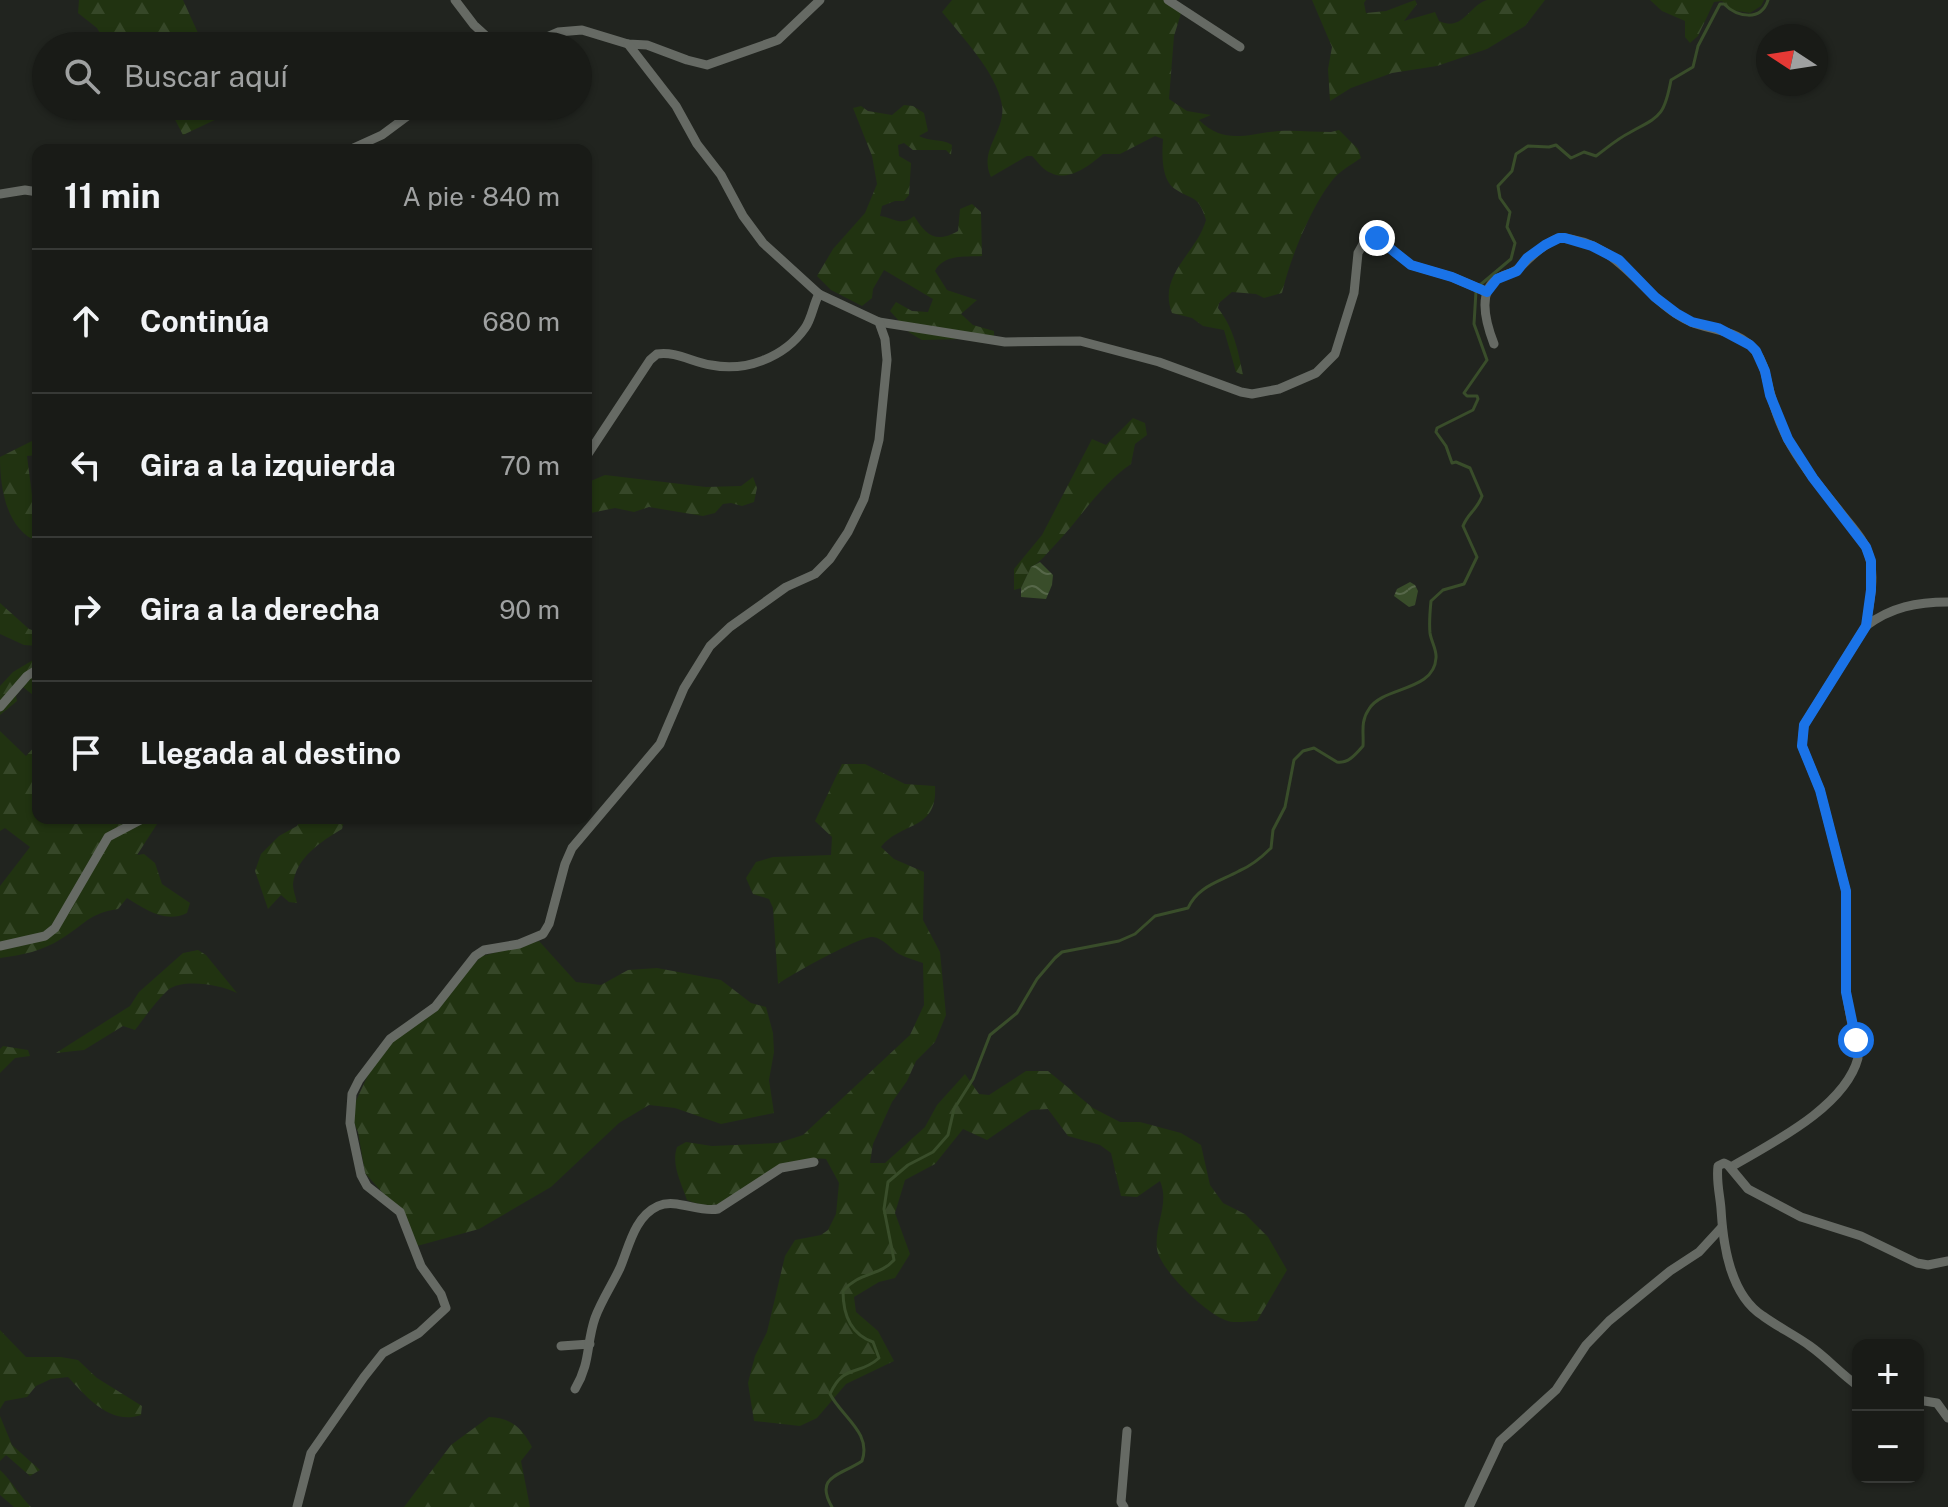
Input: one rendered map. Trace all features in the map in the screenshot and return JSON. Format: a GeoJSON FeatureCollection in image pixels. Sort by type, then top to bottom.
{"type":"FeatureCollection","features":[{"type":"Feature","properties":{"kind":"street"},"geometry":{"type":"LineString","coordinates":[[455,0],[482,32]]}},
{"type":"Feature","properties":{"kind":"street"},"geometry":{"type":"LineString","coordinates":[[592,34],[628,44],[647,45],[707,65],[778,40],[820,0]]}},
{"type":"Feature","properties":{"kind":"street"},"geometry":{"type":"LineString","coordinates":[[1168,0],[1240,47]]}},
{"type":"Feature","properties":{"kind":"street"},"geometry":{"type":"LineString","coordinates":[[558,32],[574,29],[585,32]]}},
{"type":"Feature","properties":{"kind":"street"},"geometry":{"type":"LineString","coordinates":[[628,44],[676,106],[697,144],[721,175],[743,216],[763,243],[819,294],[879,322],[1005,342],[1080,341],[1159,362],[1252,394],[1293,384],[1316,373],[1331,361],[1354,293],[1358,253],[1367,237],[1377,238],[1423,270],[1452,277],[1480,289]]}},
{"type":"Feature","properties":{"kind":"street"},"geometry":{"type":"LineString","coordinates":[[362,144],[382,135],[402,120]]}},
{"type":"Feature","properties":{"kind":"street"},"geometry":{"type":"LineString","coordinates":[[0,194],[32,191]]}},
{"type":"Feature","properties":{"kind":"street"},"geometry":{"type":"LineString","coordinates":[[1480,289],[1517,271],[1527,258],[1545,245],[1565,238],[1592,246],[1619,260],[1655,297],[1676,313],[1692,322],[1718,328],[1750,345],[1765,371],[1770,395],[1788,439],[1813,478],[1866,547],[1871,561],[1866,626]]}},
{"type":"Feature","properties":{"kind":"street"},"geometry":{"type":"LineString","coordinates":[[1480,289],[1494,344]]}},
{"type":"Feature","properties":{"kind":"street"},"geometry":{"type":"LineString","coordinates":[[592,448],[657,354],[674,354],[712,366],[753,364],[784,349],[804,330],[819,294]]}},
{"type":"Feature","properties":{"kind":"street"},"geometry":{"type":"LineString","coordinates":[[297,1507],[311,1453],[364,1377],[383,1353],[419,1333],[446,1308],[441,1294],[421,1266],[403,1218],[367,1186],[361,1175],[350,1123],[352,1094],[390,1039],[435,1007],[475,956],[484,950],[519,944],[543,934],[549,924],[572,848],[660,744],[688,680],[710,646],[730,627],[786,587],[815,574],[830,559],[864,499],[879,440],[887,360],[879,322]]}},
{"type":"Feature","properties":{"kind":"street"},"geometry":{"type":"LineString","coordinates":[[1731,1167],[1797,1128],[1824,1106],[1855,1068],[1858,1058],[1846,992],[1846,891],[1820,790],[1802,746],[1804,725],[1866,626],[1879,616],[1917,602],[1948,602]]}},
{"type":"Feature","properties":{"kind":"street"},"geometry":{"type":"LineString","coordinates":[[0,707],[32,673]]}},
{"type":"Feature","properties":{"kind":"street"},"geometry":{"type":"LineString","coordinates":[[0,946],[45,936],[55,928],[108,837],[133,824]]}},
{"type":"Feature","properties":{"kind":"street"},"geometry":{"type":"LineString","coordinates":[[575,1389],[589,1355],[594,1320],[635,1231],[647,1213],[660,1205],[673,1204],[706,1211],[718,1209],[781,1168],[814,1162]]}},
{"type":"Feature","properties":{"kind":"street"},"geometry":{"type":"LineString","coordinates":[[1852,1381],[1815,1349],[1760,1315],[1745,1296],[1731,1269],[1722,1227],[1718,1166],[1724,1163],[1731,1167],[1748,1189],[1801,1217],[1861,1236],[1917,1263],[1928,1265],[1948,1261]]}},
{"type":"Feature","properties":{"kind":"street"},"geometry":{"type":"LineString","coordinates":[[1469,1507],[1500,1441],[1556,1390],[1586,1345],[1621,1311],[1699,1252],[1722,1227]]}},
{"type":"Feature","properties":{"kind":"street"},"geometry":{"type":"LineString","coordinates":[[561,1346],[590,1344]]}},
{"type":"Feature","properties":{"kind":"street"},"geometry":{"type":"LineString","coordinates":[[1924,1401],[1937,1403],[1948,1418]]}},
{"type":"Feature","properties":{"kind":"street"},"geometry":{"type":"LineString","coordinates":[[1124,1507],[1121,1502],[1127,1431]]}},
{"type":"Feature","properties":{"kind":"green space"},"geometry":{"type":"Polygon","coordinates":[[[79,0],[183,0],[198,32],[99,32],[78,13],[79,0]]]}},
{"type":"Feature","properties":{"kind":"green space"},"geometry":{"type":"Polygon","coordinates":[[[952,0],[1171,0],[1183,7],[1174,36],[1169,99],[1187,111],[1211,115],[1199,120],[1218,133],[1238,136],[1279,131],[1339,130],[1358,149],[1361,158],[1334,178],[1308,220],[1282,293],[1264,298],[1256,294],[1232,292],[1219,303],[1218,308],[1235,340],[1243,375],[1236,372],[1224,330],[1203,326],[1192,318],[1172,313],[1169,299],[1174,276],[1206,220],[1197,202],[1175,189],[1167,180],[1163,166],[1163,139],[1155,136],[1120,154],[1103,154],[1072,174],[1051,173],[1032,156],[1027,156],[991,177],[988,158],[1000,123],[1002,105],[986,68],[942,12],[952,0]]]}},
{"type":"Feature","properties":{"kind":"green space"},"geometry":{"type":"Polygon","coordinates":[[[1312,0],[1366,0],[1366,13],[1386,11],[1415,0],[1417,4],[1404,21],[1435,12],[1439,21],[1447,24],[1460,21],[1487,0],[1545,0],[1525,26],[1487,49],[1437,66],[1392,73],[1351,88],[1330,101],[1328,69],[1332,47],[1312,0]]]}},
{"type":"Feature","properties":{"kind":"green space"},"geometry":{"type":"Polygon","coordinates":[[[1650,0],[1764,0],[1750,13],[1732,10],[1722,1],[1714,2],[1698,36],[1690,43],[1685,37],[1685,21],[1662,11],[1650,0]]]}},
{"type":"Feature","properties":{"kind":"green space"},"geometry":{"type":"Polygon","coordinates":[[[904,105],[913,106],[924,113],[928,131],[919,136],[952,145],[951,155],[946,150],[913,150],[904,143],[898,145],[899,156],[911,163],[909,195],[904,201],[882,206],[880,216],[902,221],[914,216],[927,233],[943,237],[958,231],[960,209],[972,204],[981,212],[982,256],[949,259],[935,271],[947,290],[977,300],[961,314],[973,325],[994,331],[994,342],[922,340],[910,333],[890,311],[896,302],[912,311],[928,312],[933,299],[884,270],[873,289],[872,298],[862,306],[831,290],[817,276],[833,249],[865,213],[877,184],[872,156],[853,108],[861,106],[868,111],[892,115],[904,105]]]}},
{"type":"Feature","properties":{"kind":"green space"},"geometry":{"type":"Polygon","coordinates":[[[175,120],[215,120],[183,135],[175,120]]]}},
{"type":"Feature","properties":{"kind":"green space"},"geometry":{"type":"Polygon","coordinates":[[[1133,418],[1145,423],[1147,435],[1135,444],[1131,464],[1110,482],[1064,536],[1031,567],[1021,588],[1014,590],[1014,569],[1042,535],[1092,439],[1106,445],[1133,418]]]}},
{"type":"Feature","properties":{"kind":"green space"},"geometry":{"type":"Polygon","coordinates":[[[32,441],[32,456],[27,456],[32,495],[32,539],[19,528],[7,506],[1,482],[0,457],[32,441]]]}},
{"type":"Feature","properties":{"kind":"green space"},"geometry":{"type":"Polygon","coordinates":[[[605,475],[706,487],[741,486],[753,477],[757,488],[754,502],[742,506],[723,504],[715,513],[703,516],[649,507],[634,512],[615,508],[592,513],[592,480],[605,475]]]}},
{"type":"Feature","properties":{"kind":"green space"},"geometry":{"type":"Polygon","coordinates":[[[0,603],[32,630],[32,646],[24,645],[0,634],[0,603]]]}},
{"type":"Feature","properties":{"kind":"green space"},"geometry":{"type":"Polygon","coordinates":[[[32,661],[32,694],[23,687],[16,696],[17,701],[0,715],[0,686],[13,672],[32,661]]]}},
{"type":"Feature","properties":{"kind":"green space"},"geometry":{"type":"Polygon","coordinates":[[[0,731],[26,756],[32,750],[32,824],[157,824],[137,855],[144,854],[155,863],[162,884],[190,903],[187,913],[163,916],[127,898],[118,909],[93,917],[47,947],[0,958],[0,886],[30,847],[5,828],[0,831],[0,731]]]}},
{"type":"Feature","properties":{"kind":"green space"},"geometry":{"type":"Polygon","coordinates":[[[842,764],[865,764],[905,784],[935,786],[931,811],[925,818],[881,847],[894,859],[924,872],[923,920],[940,952],[946,1015],[935,1042],[916,1061],[892,1102],[873,1144],[870,1163],[885,1163],[925,1127],[937,1105],[965,1074],[979,1094],[989,1095],[1026,1071],[1048,1071],[1093,1108],[1120,1122],[1140,1122],[1181,1133],[1201,1145],[1210,1185],[1223,1203],[1245,1214],[1268,1237],[1287,1270],[1257,1321],[1232,1322],[1217,1316],[1185,1290],[1166,1268],[1157,1249],[1163,1206],[1160,1181],[1137,1197],[1121,1196],[1111,1153],[1100,1145],[1068,1136],[1048,1109],[1031,1110],[987,1140],[963,1129],[935,1164],[905,1180],[895,1213],[910,1254],[895,1278],[879,1282],[854,1297],[856,1312],[878,1331],[894,1361],[846,1384],[817,1418],[800,1426],[754,1421],[748,1383],[755,1356],[767,1332],[785,1256],[795,1240],[821,1235],[828,1230],[836,1214],[839,1183],[826,1159],[807,1160],[789,1166],[740,1196],[724,1203],[706,1205],[687,1200],[675,1154],[677,1147],[686,1142],[712,1146],[778,1143],[803,1135],[910,1035],[924,1005],[923,963],[899,954],[873,937],[841,949],[778,984],[773,908],[769,899],[753,894],[746,878],[756,862],[773,857],[831,855],[832,837],[815,821],[842,764]]]}},
{"type":"Feature","properties":{"kind":"green space"},"geometry":{"type":"Polygon","coordinates":[[[343,824],[342,829],[318,845],[299,866],[293,884],[297,903],[289,902],[281,895],[268,909],[255,871],[261,854],[279,836],[297,826],[343,824]]]}},
{"type":"Feature","properties":{"kind":"green space"},"geometry":{"type":"Polygon","coordinates":[[[539,941],[576,982],[601,985],[628,970],[657,968],[721,980],[751,1003],[766,1007],[773,1033],[774,1052],[769,1080],[774,1113],[721,1124],[675,1108],[649,1105],[619,1123],[551,1187],[479,1229],[417,1246],[388,1199],[365,1173],[358,1132],[352,1119],[354,1105],[369,1073],[391,1043],[482,956],[539,941]]]}},
{"type":"Feature","properties":{"kind":"green space"},"geometry":{"type":"Polygon","coordinates":[[[198,950],[206,955],[237,993],[202,984],[175,986],[159,999],[135,1030],[123,1026],[84,1050],[56,1053],[130,1006],[139,992],[183,953],[198,950]]]}},
{"type":"Feature","properties":{"kind":"green space"},"geometry":{"type":"Polygon","coordinates":[[[3,1046],[28,1050],[30,1056],[15,1058],[0,1073],[0,1049],[3,1046]]]}},
{"type":"Feature","properties":{"kind":"green space"},"geometry":{"type":"Polygon","coordinates":[[[0,1330],[26,1357],[78,1360],[97,1378],[142,1406],[141,1415],[130,1417],[109,1413],[68,1377],[51,1379],[36,1386],[27,1397],[5,1401],[0,1409],[0,1330]]]}},
{"type":"Feature","properties":{"kind":"green space"},"geometry":{"type":"Polygon","coordinates":[[[0,1416],[12,1445],[40,1470],[30,1476],[6,1455],[0,1461],[0,1416]]]}},
{"type":"Feature","properties":{"kind":"green space"},"geometry":{"type":"Polygon","coordinates":[[[489,1417],[504,1419],[515,1425],[532,1447],[521,1461],[530,1507],[404,1507],[451,1445],[489,1417]]]}},
{"type":"Feature","properties":{"kind":"green space"},"geometry":{"type":"Polygon","coordinates":[[[0,1470],[31,1507],[14,1507],[0,1495],[0,1470]]]}},
{"type":"Feature","properties":{"kind":"water"},"geometry":{"type":"Polygon","coordinates":[[[1040,562],[1053,575],[1046,599],[1021,597],[1021,588],[1031,567],[1040,562]]]}},
{"type":"Feature","properties":{"kind":"water"},"geometry":{"type":"Polygon","coordinates":[[[1410,582],[1418,591],[1415,605],[1409,607],[1394,596],[1397,589],[1410,582]]]}},
{"type":"Feature","properties":{"kind":"waterway"},"geometry":{"type":"LineString","coordinates":[[1480,285],[1511,259],[1515,243],[1507,227],[1510,212],[1500,198],[1498,186],[1512,171],[1516,154],[1528,146],[1556,145],[1571,158],[1584,152],[1596,156],[1659,114],[1666,102],[1671,80],[1693,67],[1698,46],[1720,4],[1748,15],[1760,12],[1768,0]]}},
{"type":"Feature","properties":{"kind":"waterway"},"geometry":{"type":"LineString","coordinates":[[832,1507],[827,1497],[828,1483],[862,1461],[864,1451],[859,1434],[830,1394],[846,1374],[879,1358],[873,1342],[859,1334],[849,1322],[843,1291],[856,1280],[894,1260],[884,1209],[888,1182],[908,1165],[933,1152],[948,1135],[954,1109],[973,1079],[990,1035],[1017,1013],[1037,979],[1062,952],[1119,941],[1135,934],[1155,916],[1188,908],[1197,894],[1260,858],[1271,848],[1273,830],[1285,807],[1294,760],[1303,751],[1314,748],[1337,762],[1348,760],[1363,746],[1364,718],[1369,709],[1385,696],[1418,683],[1433,669],[1436,655],[1430,633],[1431,601],[1443,590],[1464,584],[1477,557],[1463,526],[1482,496],[1470,468],[1452,463],[1446,446],[1436,432],[1437,428],[1473,410],[1478,399],[1464,393],[1487,360],[1474,324],[1476,291]]}},
{"type":"Feature","properties":{"kind":"route"},"geometry":{"type":"LineString","coordinates":[[1377,238],[1411,265],[1452,277],[1487,292],[1497,279],[1517,271],[1527,258],[1551,241],[1559,238],[1572,240],[1619,260],[1655,297],[1676,313],[1692,322],[1718,328],[1756,351],[1788,439],[1813,478],[1858,535],[1871,561],[1866,626],[1804,725],[1802,746],[1820,790],[1846,891],[1846,992],[1856,1040]]}}]}
